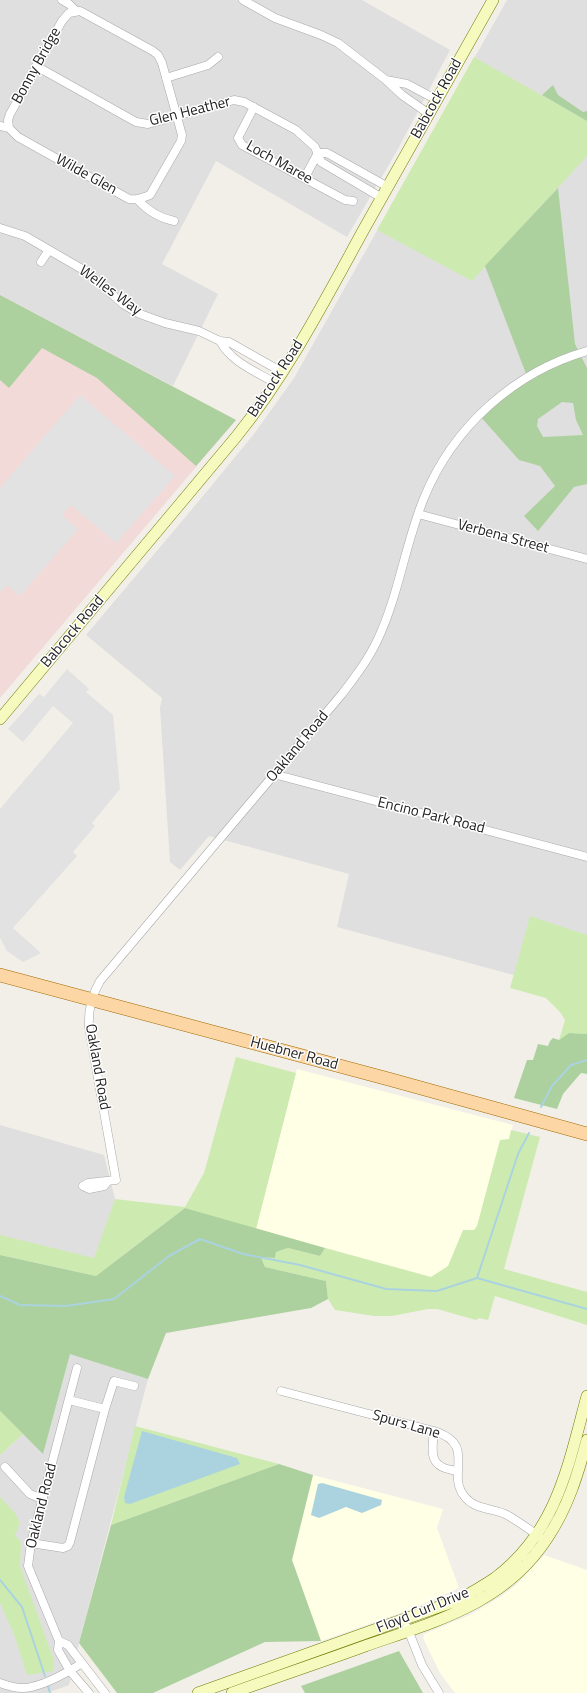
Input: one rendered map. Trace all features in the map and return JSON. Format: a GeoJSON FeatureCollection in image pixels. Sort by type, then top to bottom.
{"type":"FeatureCollection","features":[{"type":"Feature","properties":{"kind":"main road","name":"Babcock Road"},"geometry":{"type":"LineString","coordinates":[[0,719],[252,417],[282,372],[334,283],[493,0]]}},
{"type":"Feature","properties":{"kind":"main road","name":"Huebner Road"},"geometry":{"type":"LineString","coordinates":[[0,975],[587,1134]]}},
{"type":"Feature","properties":{"kind":"main road","name":"Floyd Curl Drive"},"geometry":{"type":"LineString","coordinates":[[541,1538],[550,1512],[564,1481],[587,1396]]}},
{"type":"Feature","properties":{"kind":"main road","name":"Floyd Curl Drive"},"geometry":{"type":"LineString","coordinates":[[232,1693],[407,1626],[478,1589],[496,1577],[541,1538],[560,1518],[570,1497],[587,1440]]}},
{"type":"Feature","properties":{"kind":"main road","name":"Floyd Curl Drive"},"geometry":{"type":"LineString","coordinates":[[198,1693],[407,1626]]}},
{"type":"Feature","properties":{"kind":"street"},"geometry":{"type":"LineString","coordinates":[[62,0],[76,11],[89,15],[153,51],[160,59],[181,130],[181,141],[150,195],[138,200]]}},
{"type":"Feature","properties":{"kind":"street"},"geometry":{"type":"LineString","coordinates":[[243,0],[274,18],[321,35],[338,43],[386,80],[402,95],[429,114]]}},
{"type":"Feature","properties":{"kind":"street","name":"Bonny Bridge"},"geometry":{"type":"LineString","coordinates":[[9,128],[8,120],[10,114],[36,66],[65,16],[76,11]]}},
{"type":"Feature","properties":{"kind":"street"},"geometry":{"type":"LineString","coordinates":[[166,78],[208,65],[218,57]]}},
{"type":"Feature","properties":{"kind":"street","name":"Glen Heather"},"geometry":{"type":"LineString","coordinates":[[36,66],[136,122],[148,124],[234,100],[244,102],[303,135],[315,147],[321,162],[382,198]]}},
{"type":"Feature","properties":{"kind":"street"},"geometry":{"type":"LineString","coordinates":[[386,80],[407,84],[437,100]]}},
{"type":"Feature","properties":{"kind":"street","name":"Loch Maree"},"geometry":{"type":"LineString","coordinates":[[254,107],[238,138],[242,145],[305,177],[345,200],[353,201]]}},
{"type":"Feature","properties":{"kind":"street","name":"Wilde Glen"},"geometry":{"type":"LineString","coordinates":[[0,126],[9,128],[18,137],[80,172],[129,199],[138,200],[144,207],[165,219],[174,221]]}},
{"type":"Feature","properties":{"kind":"street"},"geometry":{"type":"LineString","coordinates":[[305,177],[318,153],[327,153],[388,187]]}},
{"type":"Feature","properties":{"kind":"street","name":"Welles Way"},"geometry":{"type":"LineString","coordinates":[[0,228],[26,236],[87,272],[123,304],[140,314],[165,324],[199,331],[220,341],[230,342],[282,372]]}},
{"type":"Feature","properties":{"kind":"street"},"geometry":{"type":"LineString","coordinates":[[41,262],[48,250]]}},
{"type":"Feature","properties":{"kind":"street","name":"Welles Way"},"geometry":{"type":"LineString","coordinates":[[220,341],[225,350],[236,361],[275,383]]}},
{"type":"Feature","properties":{"kind":"street","name":"Oakland Road"},"geometry":{"type":"LineString","coordinates":[[107,1182],[116,1180],[88,1015],[92,999],[100,980],[276,773],[342,694],[362,667],[377,642],[393,602],[418,514],[437,472],[449,453],[474,420],[490,404],[529,375],[549,364],[587,351]]}},
{"type":"Feature","properties":{"kind":"street","name":"Verbena Street"},"geometry":{"type":"LineString","coordinates":[[418,514],[587,559]]}},
{"type":"Feature","properties":{"kind":"street","name":"Encino Park Road"},"geometry":{"type":"LineString","coordinates":[[276,773],[303,782],[587,857]]}},
{"type":"Feature","properties":{"kind":"street","name":"Oakland Road"},"geometry":{"type":"LineString","coordinates":[[77,1368],[31,1543],[28,1566],[59,1641],[58,1650],[70,1671],[89,1693]]}},
{"type":"Feature","properties":{"kind":"street"},"geometry":{"type":"LineString","coordinates":[[31,1543],[63,1548],[68,1546],[114,1381],[134,1386]]}},
{"type":"Feature","properties":{"kind":"street","name":"Spurs Lane"},"geometry":{"type":"LineString","coordinates":[[281,1391],[434,1431],[447,1436],[455,1445],[459,1455],[458,1483],[466,1499],[474,1505],[505,1514],[541,1538]]}},
{"type":"Feature","properties":{"kind":"street"},"geometry":{"type":"LineString","coordinates":[[69,1400],[105,1409]]}},
{"type":"Feature","properties":{"kind":"street"},"geometry":{"type":"LineString","coordinates":[[434,1431],[433,1459],[443,1468],[458,1471]]}},
{"type":"Feature","properties":{"kind":"street"},"geometry":{"type":"LineString","coordinates":[[5,1467],[30,1494],[42,1499]]}},
{"type":"Feature","properties":{"kind":"street"},"geometry":{"type":"LineString","coordinates":[[407,1626],[422,1665],[439,1693]]}},
{"type":"Feature","properties":{"kind":"street","name":"Oakland Road"},"geometry":{"type":"LineString","coordinates":[[59,1641],[68,1645],[104,1693]]}},
{"type":"Feature","properties":{"kind":"street"},"geometry":{"type":"LineString","coordinates":[[0,1683],[18,1688],[31,1687],[70,1671],[82,1663]]}},
{"type":"Feature","properties":{"kind":"shaded area"},"geometry":{"type":"Polygon","coordinates":[[[0,0],[362,0],[450,50],[398,149],[347,237],[216,161],[162,264],[218,294],[173,386],[0,295],[0,0]]]}},
{"type":"Feature","properties":{"kind":"shaded area"},"geometry":{"type":"Polygon","coordinates":[[[507,0],[587,0],[587,995],[337,927],[349,874],[209,836],[180,870],[170,862],[160,708],[162,698],[86,635],[254,434],[294,378],[507,0]]]}},
{"type":"Feature","properties":{"kind":"shaded area"},"geometry":{"type":"Polygon","coordinates":[[[0,295],[236,420],[0,698],[0,295]]]}},
{"type":"Feature","properties":{"kind":"shaded area"},"geometry":{"type":"Polygon","coordinates":[[[80,395],[175,476],[116,543],[71,505],[62,515],[78,529],[20,596],[7,585],[0,593],[0,488],[80,395]]]}},
{"type":"Feature","properties":{"kind":"shaded area"},"geometry":{"type":"Polygon","coordinates":[[[67,669],[89,689],[86,692],[113,715],[120,789],[92,823],[95,826],[73,852],[77,856],[13,928],[41,953],[23,962],[7,951],[0,938],[0,809],[73,723],[53,706],[23,742],[8,729],[39,694],[44,697],[67,669]]]}},
{"type":"Feature","properties":{"kind":"shaded area"},"geometry":{"type":"Polygon","coordinates":[[[297,1069],[513,1125],[485,1232],[474,1254],[431,1277],[256,1229],[297,1069]]]}},
{"type":"Feature","properties":{"kind":"shaded area"},"geometry":{"type":"Polygon","coordinates":[[[0,1125],[104,1155],[115,1199],[97,1268],[0,1242],[0,1125]]]}},
{"type":"Feature","properties":{"kind":"shaded area"},"geometry":{"type":"Polygon","coordinates":[[[70,1353],[148,1379],[69,1685],[47,1693],[0,1693],[0,1455],[23,1434],[43,1453],[70,1353]]]}},
{"type":"Feature","properties":{"kind":"shaded area"},"geometry":{"type":"Polygon","coordinates":[[[313,1475],[443,1509],[437,1528],[459,1588],[409,1610],[321,1641],[292,1560],[313,1475]]]}},
{"type":"Feature","properties":{"kind":"shaded area"},"geometry":{"type":"Polygon","coordinates":[[[544,1555],[587,1570],[587,1693],[455,1693],[440,1673],[423,1638],[424,1634],[470,1615],[500,1597],[516,1585],[544,1555]]]}},
{"type":"Feature","properties":{"kind":"green space"},"geometry":{"type":"Polygon","coordinates":[[[474,57],[587,121],[587,156],[472,281],[377,230],[474,57]]]}},
{"type":"Feature","properties":{"kind":"green space"},"geometry":{"type":"Polygon","coordinates":[[[553,85],[558,95],[583,112],[587,111],[587,121],[542,95],[553,85]]]}},
{"type":"Feature","properties":{"kind":"green space"},"geometry":{"type":"Polygon","coordinates":[[[558,188],[575,344],[587,368],[587,484],[574,487],[538,531],[524,516],[555,486],[540,466],[519,460],[480,416],[528,379],[485,266],[558,188]],[[562,402],[538,419],[537,426],[543,437],[583,435],[576,420],[573,403],[562,402]]]}},
{"type":"Feature","properties":{"kind":"green space"},"geometry":{"type":"Polygon","coordinates":[[[0,295],[236,420],[196,466],[97,378],[42,348],[9,388],[0,380],[0,295]]]}},
{"type":"Feature","properties":{"kind":"green space"},"geometry":{"type":"Polygon","coordinates":[[[530,916],[587,935],[587,1034],[569,1033],[559,1040],[565,1020],[560,1012],[546,998],[510,988],[530,916]]]}},
{"type":"Feature","properties":{"kind":"green space"},"geometry":{"type":"Polygon","coordinates":[[[569,1033],[587,1034],[587,1074],[581,1073],[563,1094],[557,1109],[514,1098],[527,1060],[533,1060],[538,1044],[548,1046],[553,1038],[559,1040],[569,1033]]]}},
{"type":"Feature","properties":{"kind":"green space"},"geometry":{"type":"Polygon","coordinates":[[[236,1057],[296,1073],[256,1229],[185,1208],[96,1276],[0,1255],[0,1235],[94,1258],[115,1199],[185,1207],[204,1173],[236,1057]]]}},
{"type":"Feature","properties":{"kind":"green space"},"geometry":{"type":"Polygon","coordinates":[[[511,1130],[540,1137],[504,1269],[587,1292],[587,1325],[495,1296],[488,1320],[479,1318],[476,1320],[437,1309],[428,1309],[392,1316],[374,1316],[335,1310],[328,1299],[326,1281],[265,1267],[261,1256],[275,1258],[276,1252],[288,1248],[320,1256],[325,1248],[431,1277],[448,1266],[463,1230],[474,1230],[477,1226],[500,1140],[509,1139],[511,1130]]]}},
{"type":"Feature","properties":{"kind":"green space"},"geometry":{"type":"Polygon","coordinates":[[[185,1208],[325,1248],[320,1256],[288,1248],[276,1252],[275,1258],[261,1257],[265,1267],[326,1281],[328,1299],[311,1308],[166,1333],[148,1379],[70,1354],[43,1454],[0,1411],[0,1255],[96,1276],[185,1208]]]}},
{"type":"Feature","properties":{"kind":"green space"},"geometry":{"type":"Polygon","coordinates":[[[0,1411],[23,1434],[0,1455],[0,1411]]]}},
{"type":"Feature","properties":{"kind":"green space"},"geometry":{"type":"Polygon","coordinates":[[[135,1426],[279,1464],[111,1525],[135,1426]]]}},
{"type":"Feature","properties":{"kind":"green space"},"geometry":{"type":"Polygon","coordinates":[[[279,1464],[313,1475],[292,1560],[321,1641],[265,1642],[153,1693],[117,1693],[79,1643],[111,1525],[279,1464]]]}},
{"type":"Feature","properties":{"kind":"green space"},"geometry":{"type":"Polygon","coordinates":[[[0,1497],[15,1513],[20,1523],[15,1535],[21,1542],[20,1566],[53,1658],[53,1671],[27,1675],[14,1634],[0,1603],[0,1497]]]}},
{"type":"Feature","properties":{"kind":"green space"},"geometry":{"type":"Polygon","coordinates":[[[399,1651],[423,1693],[305,1693],[301,1686],[399,1651]]]}},
{"type":"Feature","properties":{"kind":"water"},"geometry":{"type":"Polygon","coordinates":[[[142,1431],[237,1458],[240,1464],[130,1504],[125,1503],[124,1497],[142,1431]]]}},
{"type":"Feature","properties":{"kind":"water"},"geometry":{"type":"Polygon","coordinates":[[[322,1483],[382,1500],[381,1505],[362,1513],[346,1507],[319,1518],[311,1515],[318,1484],[322,1483]]]}},
{"type":"Feature","properties":{"kind":"waterway"},"geometry":{"type":"LineString","coordinates":[[541,1107],[552,1086],[571,1065],[587,1060]]}},
{"type":"Feature","properties":{"kind":"waterway"},"geometry":{"type":"LineString","coordinates":[[0,1296],[20,1305],[66,1306],[114,1299],[169,1256],[200,1239],[243,1254],[300,1265],[386,1289],[437,1291],[477,1278],[518,1154],[529,1133]]}},
{"type":"Feature","properties":{"kind":"waterway"},"geometry":{"type":"LineString","coordinates":[[477,1278],[587,1309]]}},
{"type":"Feature","properties":{"kind":"waterway"},"geometry":{"type":"LineString","coordinates":[[0,1580],[22,1607],[45,1676]]}},
{"type":"Feature","properties":{"kind":"waterway"},"geometry":{"type":"LineString","coordinates":[[48,1686],[50,1693]]}}]}
